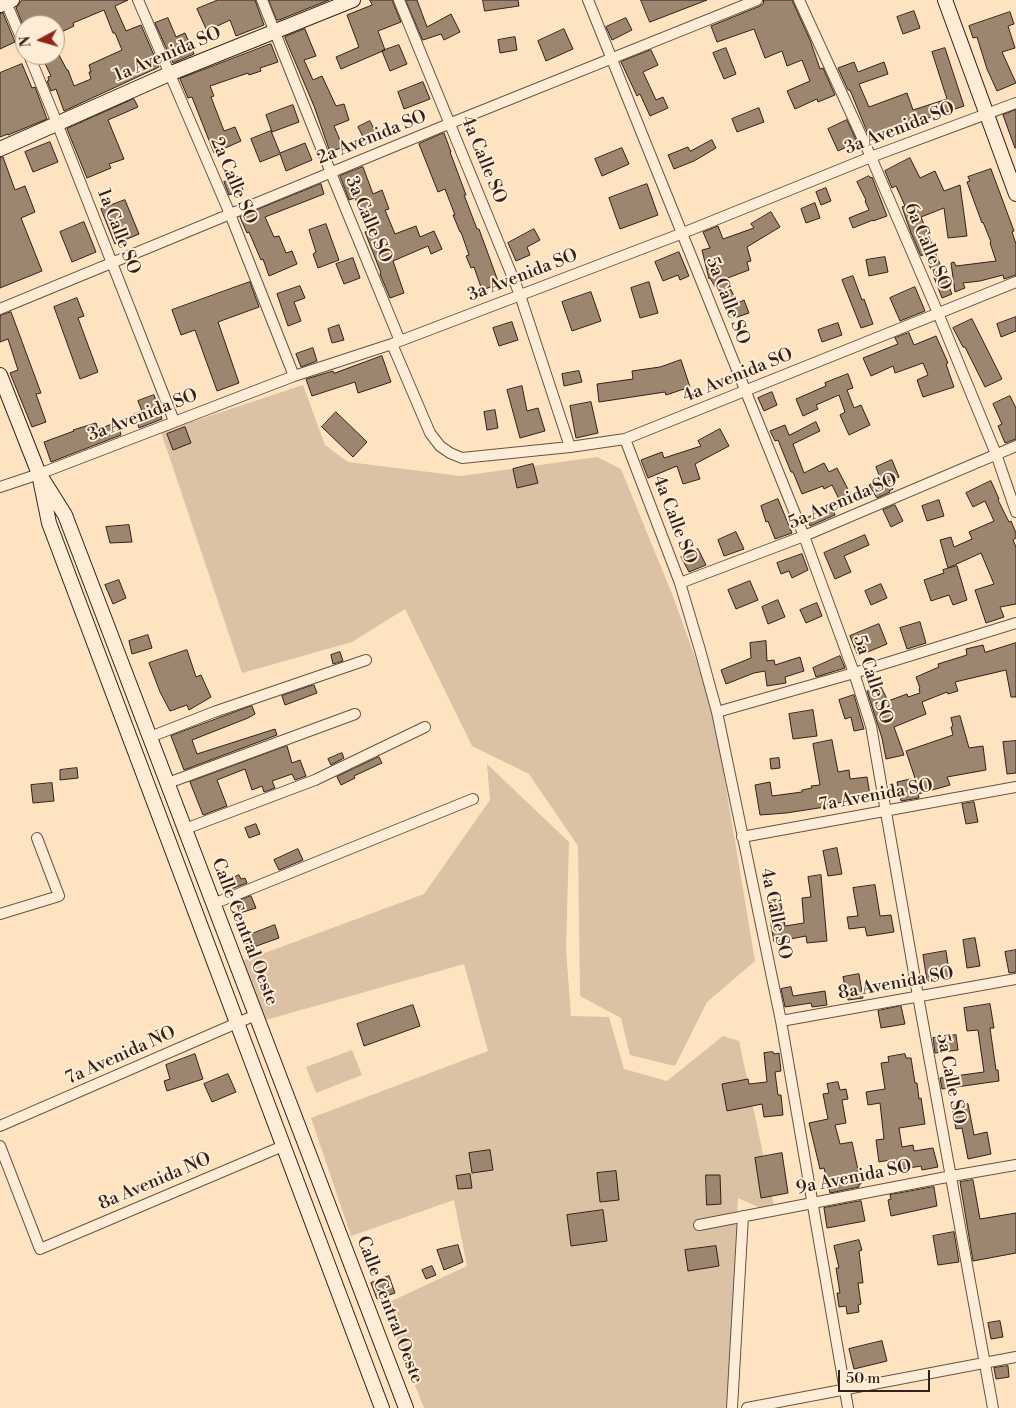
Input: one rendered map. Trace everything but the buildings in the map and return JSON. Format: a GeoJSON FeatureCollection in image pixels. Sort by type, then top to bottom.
{"type":"FeatureCollection","features":[{"type":"Feature","properties":{"kind":"street","name":"2a Calle SO"},"geometry":{"type":"LineString","coordinates":[[138,0],[230,214],[294,376]]}},
{"type":"Feature","properties":{"kind":"street","name":"3a Calle SO"},"geometry":{"type":"LineString","coordinates":[[262,0],[331,173],[430,433],[440,446],[462,458]]}},
{"type":"Feature","properties":{"kind":"street","name":"1a Avenida SO"},"geometry":{"type":"LineString","coordinates":[[0,148],[169,74],[353,0]]}},
{"type":"Feature","properties":{"kind":"street","name":"4a Calle SO"},"geometry":{"type":"LineString","coordinates":[[399,0],[520,294],[570,447]]}},
{"type":"Feature","properties":{"kind":"street","name":"5a Calle SO"},"geometry":{"type":"LineString","coordinates":[[588,0],[804,536],[854,673],[871,726],[984,1363],[994,1408]]}},
{"type":"Feature","properties":{"kind":"street","name":"2a Avenida SO"},"geometry":{"type":"LineString","coordinates":[[0,309],[451,123],[757,0]]}},
{"type":"Feature","properties":{"kind":"street","name":"6a Calle SO"},"geometry":{"type":"LineString","coordinates":[[800,0],[871,157],[938,313],[996,454],[1016,512]]}},
{"type":"Feature","properties":{"kind":"street"},"geometry":{"type":"LineString","coordinates":[[945,0],[1016,194]]}},
{"type":"Feature","properties":{"kind":"street"},"geometry":{"type":"LineString","coordinates":[[6,2],[15,23]]}},
{"type":"Feature","properties":{"kind":"street","name":"1a Calle SO"},"geometry":{"type":"LineString","coordinates":[[33,65],[58,123],[174,422]]}},
{"type":"Feature","properties":{"kind":"street","name":"3a Avenida SO"},"geometry":{"type":"LineString","coordinates":[[0,487],[39,474],[294,376],[396,342],[683,232],[871,157],[1016,103]]}},
{"type":"Feature","properties":{"kind":"street","name":"4a Avenida SO"},"geometry":{"type":"LineString","coordinates":[[462,458],[570,447],[625,439],[1016,282]]}},
{"type":"Feature","properties":{"kind":"street","name":"Calle Central Oeste"},"geometry":{"type":"LineString","coordinates":[[0,375],[39,474],[49,523],[382,1408]]}},
{"type":"Feature","properties":{"kind":"street","name":"4a Calle SO"},"geometry":{"type":"LineString","coordinates":[[625,439],[680,583],[717,712],[781,1021],[848,1408]]}},
{"type":"Feature","properties":{"kind":"street","name":"5a Avenida SO"},"geometry":{"type":"LineString","coordinates":[[680,583],[804,536],[1016,446]]}},
{"type":"Feature","properties":{"kind":"street","name":"Calle Central Oeste"},"geometry":{"type":"LineString","coordinates":[[39,474],[65,515],[406,1408]]}},
{"type":"Feature","properties":{"kind":"street"},"geometry":{"type":"LineString","coordinates":[[717,712],[854,673],[1016,623]]}},
{"type":"Feature","properties":{"kind":"street"},"geometry":{"type":"LineString","coordinates":[[150,737],[214,712],[366,660]]}},
{"type":"Feature","properties":{"kind":"street"},"geometry":{"type":"LineString","coordinates":[[168,783],[355,714]]}},
{"type":"Feature","properties":{"kind":"street"},"geometry":{"type":"LineString","coordinates":[[185,829],[314,780],[424,727]]}},
{"type":"Feature","properties":{"kind":"street","name":"7a Avenida SO"},"geometry":{"type":"LineString","coordinates":[[742,837],[1016,787]]}},
{"type":"Feature","properties":{"kind":"street"},"geometry":{"type":"LineString","coordinates":[[214,904],[473,799]]}},
{"type":"Feature","properties":{"kind":"street"},"geometry":{"type":"LineString","coordinates":[[0,914],[59,896],[37,838]]}},
{"type":"Feature","properties":{"kind":"street","name":"8a Avenida SO"},"geometry":{"type":"LineString","coordinates":[[781,1021],[1016,979]]}},
{"type":"Feature","properties":{"kind":"street","name":"7a Avenida NO"},"geometry":{"type":"LineString","coordinates":[[0,1126],[256,1016]]}},
{"type":"Feature","properties":{"kind":"street","name":"8a Avenida NO"},"geometry":{"type":"LineString","coordinates":[[0,1146],[40,1248],[283,1146]]}},
{"type":"Feature","properties":{"kind":"street","name":"9a Avenida SO"},"geometry":{"type":"LineString","coordinates":[[699,1225],[1016,1165]]}},
{"type":"Feature","properties":{"kind":"street"},"geometry":{"type":"LineString","coordinates":[[732,1408],[743,1216]]}},
{"type":"Feature","properties":{"kind":"street"},"geometry":{"type":"LineString","coordinates":[[747,1408],[1016,1357]]}},
{"type":"Feature","properties":{"kind":"shaded area"},"geometry":{"type":"Polygon","coordinates":[[[303,385],[325,445],[348,462],[461,476],[597,457],[621,469],[674,599],[720,727],[714,728],[718,740],[755,961],[707,1002],[675,1066],[630,1055],[621,1018],[580,996],[578,846],[529,774],[472,746],[405,609],[352,642],[242,673],[161,432],[303,385]]]}},
{"type":"Feature","properties":{"kind":"shaded area"},"geometry":{"type":"Polygon","coordinates":[[[487,764],[569,842],[566,949],[571,1016],[609,1017],[624,1069],[667,1081],[723,1036],[739,1041],[776,1215],[738,1198],[728,1408],[424,1408],[383,1305],[467,1266],[454,1200],[351,1236],[311,1118],[488,1051],[464,964],[262,1021],[243,961],[424,894],[490,800],[487,764]]]}},
{"type":"Feature","properties":{"kind":"shaded area"},"geometry":{"type":"Polygon","coordinates":[[[352,1050],[362,1075],[316,1093],[306,1067],[352,1050]]]}}]}
